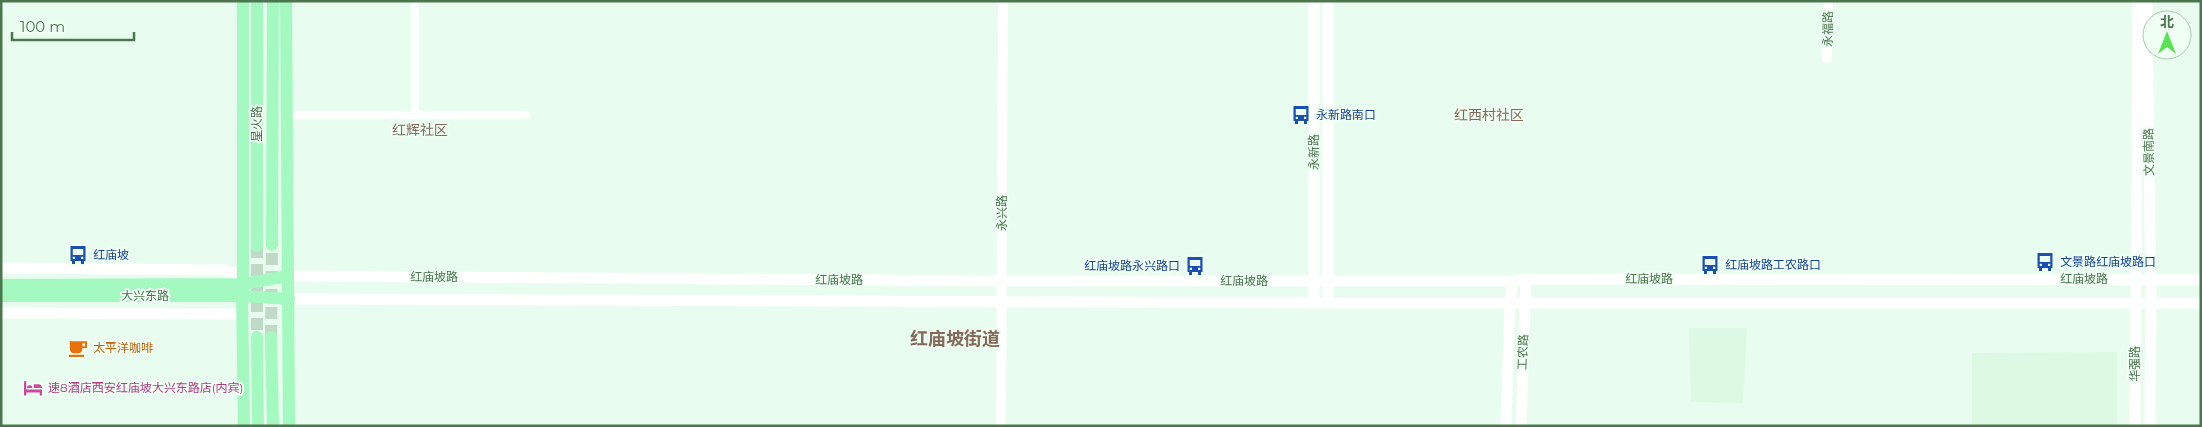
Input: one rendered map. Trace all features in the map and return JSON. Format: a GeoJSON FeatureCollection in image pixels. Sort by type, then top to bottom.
{"type":"FeatureCollection","features":[{"type":"Feature","properties":{"kind":"main road"},"geometry":{"type":"LineString","coordinates":[[243,1],[242,314],[244,426]]}},
{"type":"Feature","properties":{"kind":"main road","name":"星火路"},"geometry":{"type":"LineString","coordinates":[[257,1],[257,246]]}},
{"type":"Feature","properties":{"kind":"main road","name":"星火路"},"geometry":{"type":"LineString","coordinates":[[272,245],[273,1]]}},
{"type":"Feature","properties":{"kind":"main road"},"geometry":{"type":"LineString","coordinates":[[286,1],[289,426]]}},
{"type":"Feature","properties":{"kind":"main road","name":"永新路"},"geometry":{"type":"LineString","coordinates":[[1314,1],[1314,303]]}},
{"type":"Feature","properties":{"kind":"main road","name":"永新路"},"geometry":{"type":"LineString","coordinates":[[1328,1],[1328,303]]}},
{"type":"Feature","properties":{"kind":"main road","name":"文景南路"},"geometry":{"type":"LineString","coordinates":[[2135,302],[2138,1]]}},
{"type":"Feature","properties":{"kind":"main road","name":"文景南路"},"geometry":{"type":"LineString","coordinates":[[2147,1],[2151,303]]}},
{"type":"Feature","properties":{"kind":"main road"},"geometry":{"type":"LineString","coordinates":[[1,268],[224,270],[238,274],[242,290]]}},
{"type":"Feature","properties":{"kind":"main road","name":"大兴东路"},"geometry":{"type":"LineString","coordinates":[[1,296],[242,290],[288,276]]}},
{"type":"Feature","properties":{"kind":"main road","name":"红庙坡路"},"geometry":{"type":"LineString","coordinates":[[288,276],[1001,281],[1513,281],[1526,279],[2201,280]]}},
{"type":"Feature","properties":{"kind":"main road","name":"工农路"},"geometry":{"type":"LineString","coordinates":[[1520,426],[1526,279]]}},
{"type":"Feature","properties":{"kind":"main road","name":"工农路"},"geometry":{"type":"LineString","coordinates":[[1506,426],[1510,302],[1513,281]]}},
{"type":"Feature","properties":{"kind":"main road","name":"大兴东路"},"geometry":{"type":"LineString","coordinates":[[1,285],[242,290],[289,299]]}},
{"type":"Feature","properties":{"kind":"main road","name":"红庙坡路"},"geometry":{"type":"LineString","coordinates":[[289,299],[1314,303],[2201,302]]}},
{"type":"Feature","properties":{"kind":"main road","name":"华强路"},"geometry":{"type":"LineString","coordinates":[[2135,302],[2135,426]]}},
{"type":"Feature","properties":{"kind":"main road","name":"华强路"},"geometry":{"type":"LineString","coordinates":[[2150,426],[2151,303]]}},
{"type":"Feature","properties":{"kind":"main road"},"geometry":{"type":"LineString","coordinates":[[1,313],[242,314]]}},
{"type":"Feature","properties":{"kind":"main road"},"geometry":{"type":"LineString","coordinates":[[258,337],[258,426]]}},
{"type":"Feature","properties":{"kind":"main road"},"geometry":{"type":"LineString","coordinates":[[271,337],[273,426]]}},
{"type":"Feature","properties":{"kind":"street"},"geometry":{"type":"LineString","coordinates":[[415,1],[415,115]]}},
{"type":"Feature","properties":{"kind":"street","name":"永兴路"},"geometry":{"type":"LineString","coordinates":[[1002,426],[1003,1]]}},
{"type":"Feature","properties":{"kind":"street","name":"永福路"},"geometry":{"type":"LineString","coordinates":[[1827,58],[1828,1]]}},
{"type":"Feature","properties":{"kind":"street"},"geometry":{"type":"LineString","coordinates":[[288,115],[526,115]]}},
{"type":"Feature","properties":{"kind":"shaded area"},"geometry":{"type":"Polygon","coordinates":[[[1689,328],[1747,328],[1743,403],[1691,402],[1689,328]]]}},
{"type":"Feature","properties":{"kind":"shaded area"},"geometry":{"type":"Polygon","coordinates":[[[2117,352],[2117,426],[1972,426],[1972,353],[2117,352]]]}},
{"type":"Feature","properties":{"kind":"tunnel"},"geometry":{"type":"LineString","coordinates":[[271,337],[272,245]]}},
{"type":"Feature","properties":{"kind":"tunnel"},"geometry":{"type":"LineString","coordinates":[[257,246],[257,337]]}},
{"type":"Feature","properties":{"kind":"place","name":"永新路南口"},"geometry":{"type":"Point","coordinates":[1301,115]}},
{"type":"Feature","properties":{"kind":"place","name":"红庙坡"},"geometry":{"type":"Point","coordinates":[78,255]}},
{"type":"Feature","properties":{"kind":"place","name":"文景路红庙坡路口"},"geometry":{"type":"Point","coordinates":[2045,262]}},
{"type":"Feature","properties":{"kind":"place","name":"红庙坡路工农路口"},"geometry":{"type":"Point","coordinates":[1710,265]}},
{"type":"Feature","properties":{"kind":"place","name":"红庙坡路永兴路口"},"geometry":{"type":"Point","coordinates":[1195,266]}},
{"type":"Feature","properties":{"kind":"place","name":"太平洋咖啡"},"geometry":{"type":"Point","coordinates":[78,348]}},
{"type":"Feature","properties":{"kind":"place","name":"速8酒店西安红庙坡大兴东路店(内宾)"},"geometry":{"type":"Point","coordinates":[33,388]}},
{"type":"Feature","properties":{"kind":"district","name":"红西村社区"},"geometry":{"type":"Point","coordinates":[1489,115]}},
{"type":"Feature","properties":{"kind":"district","name":"红辉社区"},"geometry":{"type":"Point","coordinates":[420,130]}},
{"type":"Feature","properties":{"kind":"district","name":"红庙坡街道"},"geometry":{"type":"Point","coordinates":[955,339]}}]}
